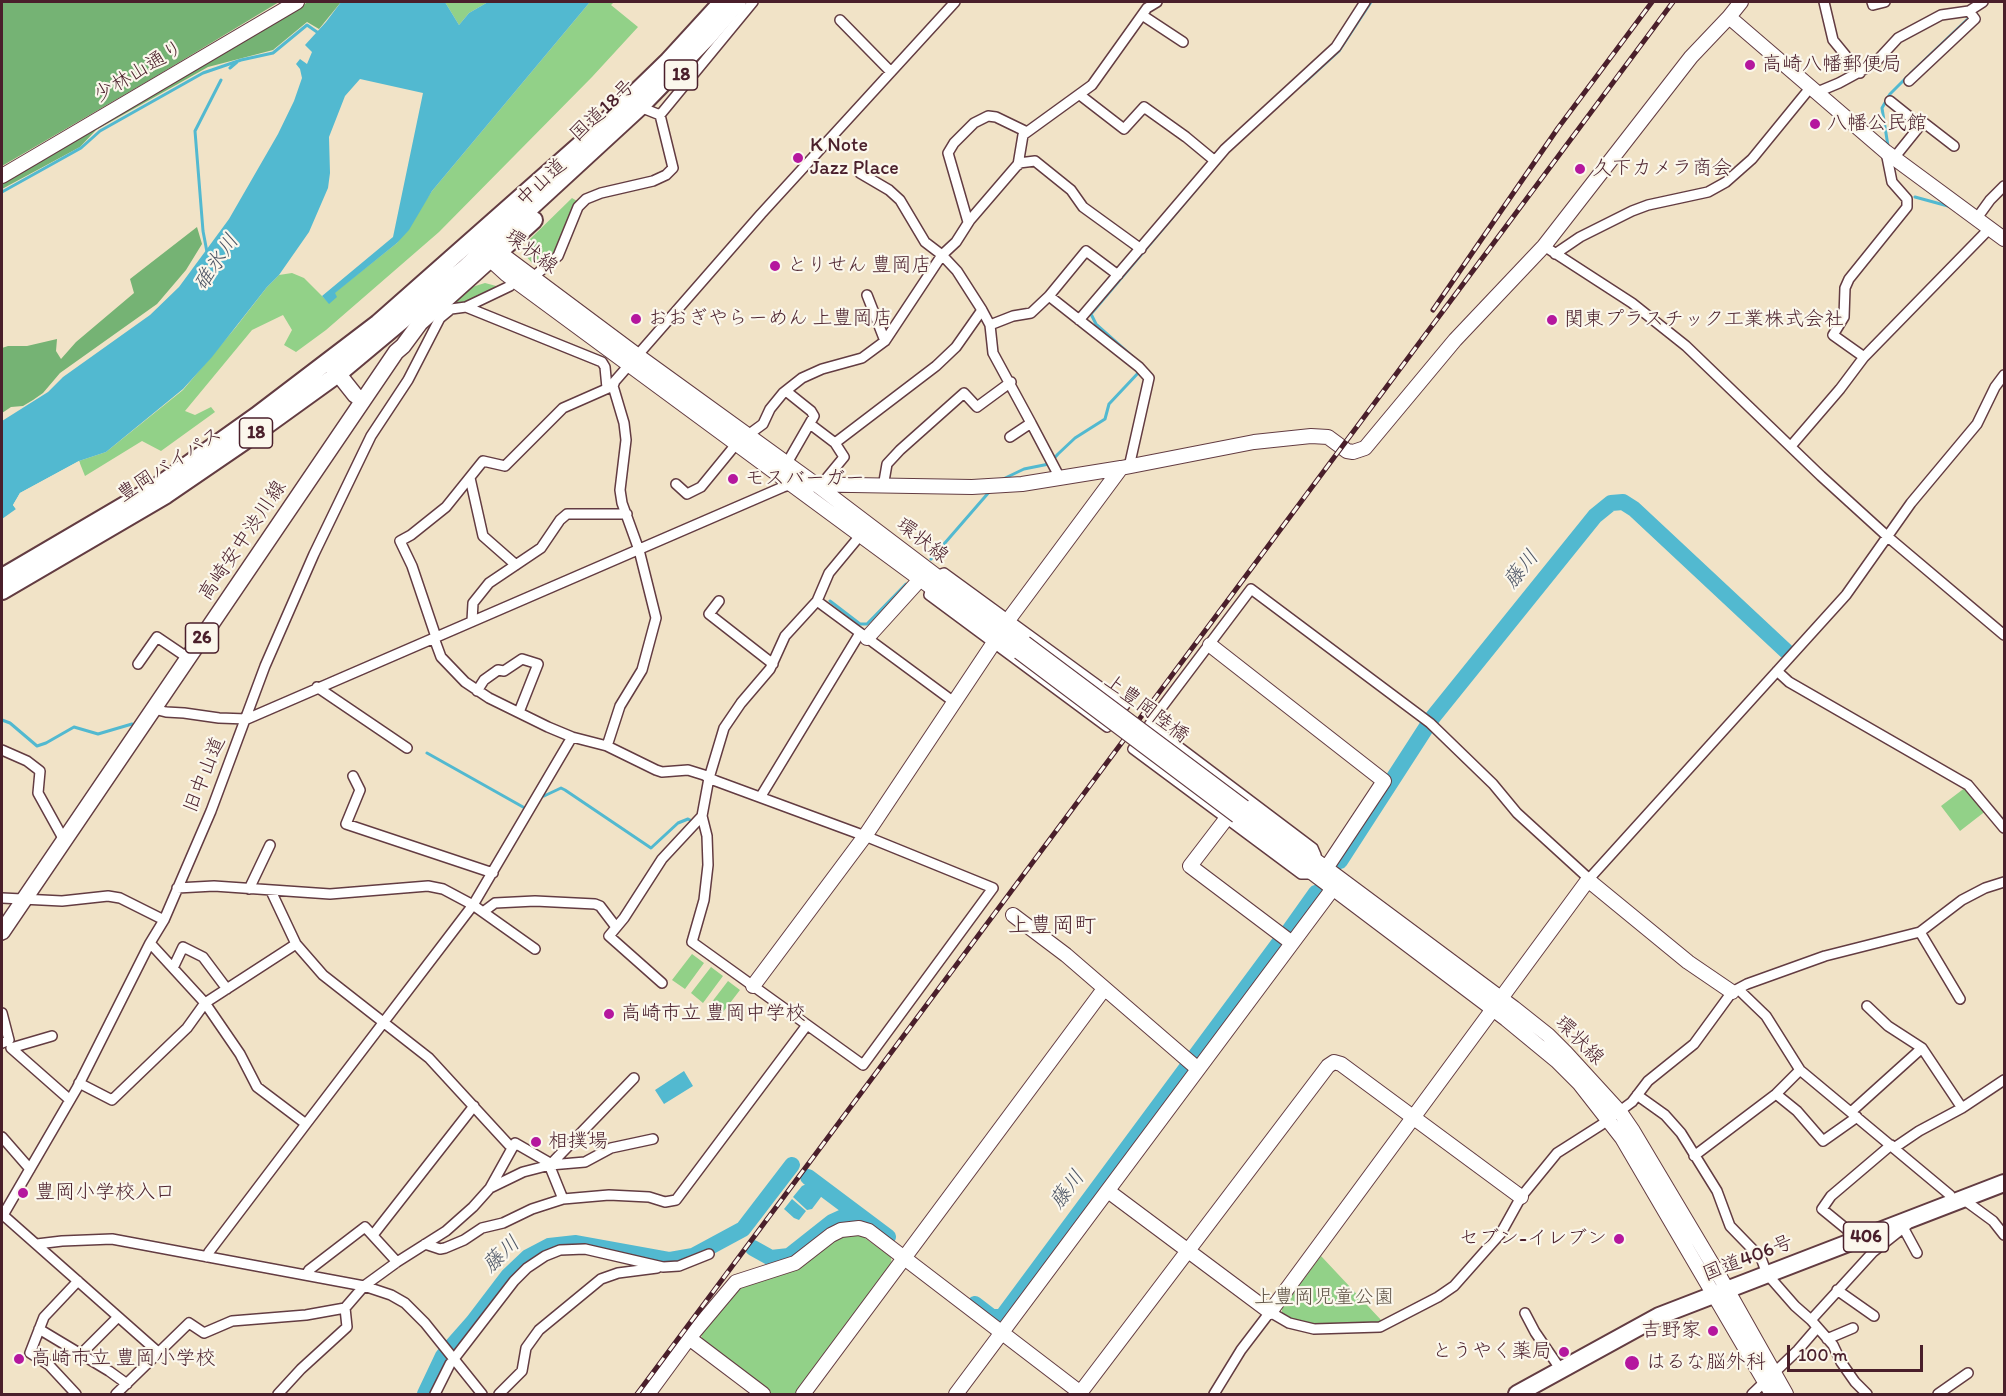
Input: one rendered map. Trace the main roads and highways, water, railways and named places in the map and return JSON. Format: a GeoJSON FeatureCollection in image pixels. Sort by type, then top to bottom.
{"type":"FeatureCollection","features":[{"type":"Feature","properties":{"kind":"highway","name":"国道18号"},"geometry":{"type":"LineString","coordinates":[[488,249],[722,2]]}},
{"type":"Feature","properties":{"kind":"highway","name":"国道18号"},"geometry":{"type":"LineString","coordinates":[[650,111],[738,2]]}},
{"type":"Feature","properties":{"kind":"highway","name":"中山道"},"geometry":{"type":"LineString","coordinates":[[488,249],[650,111]]}},
{"type":"Feature","properties":{"kind":"highway","name":"豊岡バイパス"},"geometry":{"type":"LineString","coordinates":[[2,591],[166,495],[246,441],[333,368],[378,322],[488,249]]}},
{"type":"Feature","properties":{"kind":"highway","name":"豊岡バイパス"},"geometry":{"type":"LineString","coordinates":[[2,577],[159,485],[256,416],[333,368]]}},
{"type":"Feature","properties":{"kind":"highway","name":"国道406号"},"geometry":{"type":"LineString","coordinates":[[1517,1395],[1659,1316],[1857,1240],[1910,1223],[2004,1183]]}},
{"type":"Feature","properties":{"kind":"main road","name":"高崎安中渋川線"},"geometry":{"type":"LineString","coordinates":[[2,932],[396,352],[488,249]]}},
{"type":"Feature","properties":{"kind":"main road"},"geometry":{"type":"LineString","coordinates":[[333,368],[355,395],[362,400]]}},
{"type":"Feature","properties":{"kind":"water","name":"碓氷川"},"geometry":{"type":"Polygon","coordinates":[[[341,2],[445,2],[459,25],[469,13],[488,2],[590,2],[432,191],[409,230],[397,243],[335,293],[337,297],[329,304],[322,296],[393,237],[423,93],[360,79],[345,96],[329,137],[328,188],[309,232],[279,275],[183,389],[106,452],[79,461],[20,493],[13,505],[16,509],[2,519],[2,421],[48,392],[63,377],[150,315],[179,287],[229,219],[278,134],[302,78],[296,64],[300,59],[307,64],[312,52],[305,45],[341,2]]]}},
{"type":"Feature","properties":{"kind":"water"},"geometry":{"type":"Polygon","coordinates":[[[684,1071],[693,1086],[664,1104],[655,1090],[684,1071]]]}},
{"type":"Feature","properties":{"kind":"water"},"geometry":{"type":"Polygon","coordinates":[[[811,1182],[824,1193],[812,1209],[807,1210],[793,1197],[802,1186],[811,1182]]]}},
{"type":"Feature","properties":{"kind":"water"},"geometry":{"type":"Polygon","coordinates":[[[792,1199],[806,1211],[799,1220],[784,1209],[792,1199]]]}},
{"type":"Feature","properties":{"kind":"waterway"},"geometry":{"type":"LineString","coordinates":[[1304,83],[1339,51],[1371,2]]}},
{"type":"Feature","properties":{"kind":"waterway"},"geometry":{"type":"LineString","coordinates":[[1911,73],[1972,15]]}},
{"type":"Feature","properties":{"kind":"waterway"},"geometry":{"type":"LineString","coordinates":[[2,192],[81,148],[100,131],[203,73],[241,60],[273,53],[307,25],[317,32]]}},
{"type":"Feature","properties":{"kind":"waterway"},"geometry":{"type":"LineString","coordinates":[[230,68],[237,62]]}},
{"type":"Feature","properties":{"kind":"waterway"},"geometry":{"type":"LineString","coordinates":[[1888,146],[1882,108],[1890,94],[1907,77]]}},
{"type":"Feature","properties":{"kind":"waterway","name":"碓氷川"},"geometry":{"type":"LineString","coordinates":[[207,252],[203,231],[195,131],[221,80]]}},
{"type":"Feature","properties":{"kind":"waterway"},"geometry":{"type":"LineString","coordinates":[[1132,356],[1096,324],[1091,314],[1226,154]]}},
{"type":"Feature","properties":{"kind":"waterway"},"geometry":{"type":"LineString","coordinates":[[1915,197],[1948,206]]}},
{"type":"Feature","properties":{"kind":"waterway"},"geometry":{"type":"LineString","coordinates":[[1001,480],[1024,469],[1049,464],[1075,438],[1105,419],[1109,404],[1140,371]]}},
{"type":"Feature","properties":{"kind":"waterway"},"geometry":{"type":"LineString","coordinates":[[931,559],[990,491]]}},
{"type":"Feature","properties":{"kind":"waterway","name":"藤川"},"geometry":{"type":"LineString","coordinates":[[1340,861],[1433,717],[1595,516],[1611,503],[1623,502],[1634,509],[1786,651]]}},
{"type":"Feature","properties":{"kind":"waterway"},"geometry":{"type":"LineString","coordinates":[[830,601],[860,624],[867,624],[906,584]]}},
{"type":"Feature","properties":{"kind":"waterway"},"geometry":{"type":"LineString","coordinates":[[2,720],[10,723],[37,746],[74,727],[98,734],[132,724]]}},
{"type":"Feature","properties":{"kind":"waterway"},"geometry":{"type":"LineString","coordinates":[[427,753],[523,807]]}},
{"type":"Feature","properties":{"kind":"waterway"},"geometry":{"type":"LineString","coordinates":[[544,796],[561,788],[651,848],[678,823],[688,819],[692,821]]}},
{"type":"Feature","properties":{"kind":"waterway","name":"藤川"},"geometry":{"type":"LineString","coordinates":[[1289,931],[1316,893]]}},
{"type":"Feature","properties":{"kind":"waterway","name":"藤川"},"geometry":{"type":"LineString","coordinates":[[975,1304],[992,1317],[1002,1317],[1279,943]]}},
{"type":"Feature","properties":{"kind":"waterway","name":"藤川"},"geometry":{"type":"LineString","coordinates":[[425,1394],[443,1356],[473,1322],[508,1276],[528,1257],[549,1246],[576,1243],[670,1260],[693,1256],[743,1229],[792,1165]]}},
{"type":"Feature","properties":{"kind":"waterway","name":"藤川"},"geometry":{"type":"LineString","coordinates":[[808,1177],[888,1237]]}},
{"type":"Feature","properties":{"kind":"waterway","name":"藤川"},"geometry":{"type":"LineString","coordinates":[[753,1248],[771,1258],[789,1256],[832,1222],[854,1212]]}},
{"type":"Feature","properties":{"kind":"railway"},"geometry":{"type":"LineString","coordinates":[[1433,310],[1558,128],[1652,2]]}},
{"type":"Feature","properties":{"kind":"railway"},"geometry":{"type":"LineString","coordinates":[[637,1394],[1673,2]]}},
{"type":"Feature","properties":{"kind":"place","name":"高崎八幡郵便局"},"geometry":{"type":"Point","coordinates":[1750,65]}},
{"type":"Feature","properties":{"kind":"place","name":"八幡公民館"},"geometry":{"type":"Point","coordinates":[1815,124]}},
{"type":"Feature","properties":{"kind":"place","name":"K Note Jazz Place"},"geometry":{"type":"Point","coordinates":[798,158]}},
{"type":"Feature","properties":{"kind":"place","name":"久下カメラ商会"},"geometry":{"type":"Point","coordinates":[1580,169]}},
{"type":"Feature","properties":{"kind":"place","name":"とりせん 豊岡店"},"geometry":{"type":"Point","coordinates":[775,266]}},
{"type":"Feature","properties":{"kind":"place","name":"おおぎやらーめん 上豊岡店"},"geometry":{"type":"Point","coordinates":[636,319]}},
{"type":"Feature","properties":{"kind":"place","name":"関東プラスチック工業株式会社"},"geometry":{"type":"Point","coordinates":[1552,320]}},
{"type":"Feature","properties":{"kind":"place","name":"モスバーガー"},"geometry":{"type":"Point","coordinates":[733,479]}},
{"type":"Feature","properties":{"kind":"place","name":"高崎市立 豊岡中学校"},"geometry":{"type":"Point","coordinates":[609,1014]}},
{"type":"Feature","properties":{"kind":"place","name":"相撲場"},"geometry":{"type":"Point","coordinates":[536,1142]}},
{"type":"Feature","properties":{"kind":"place","name":"豊岡小学校入口"},"geometry":{"type":"Point","coordinates":[23,1193]}},
{"type":"Feature","properties":{"kind":"place","name":"セブン-イレブン"},"geometry":{"type":"Point","coordinates":[1619,1239]}},
{"type":"Feature","properties":{"kind":"place","name":"吉野家"},"geometry":{"type":"Point","coordinates":[1713,1331]}},
{"type":"Feature","properties":{"kind":"place","name":"とうやく薬局"},"geometry":{"type":"Point","coordinates":[1564,1352]}},
{"type":"Feature","properties":{"kind":"place","name":"高崎市立 豊岡小学校"},"geometry":{"type":"Point","coordinates":[19,1359]}},
{"type":"Feature","properties":{"kind":"place","name":"はるな脳外科"},"geometry":{"type":"Point","coordinates":[1632,1363]}},
{"type":"Feature","properties":{"kind":"district","name":"上豊岡町"},"geometry":{"type":"Point","coordinates":[1052,926]}},
{"type":"Feature","properties":{"kind":"park label","name":"上豊岡児童公園"},"geometry":{"type":"Point","coordinates":[1324,1298]}}]}
